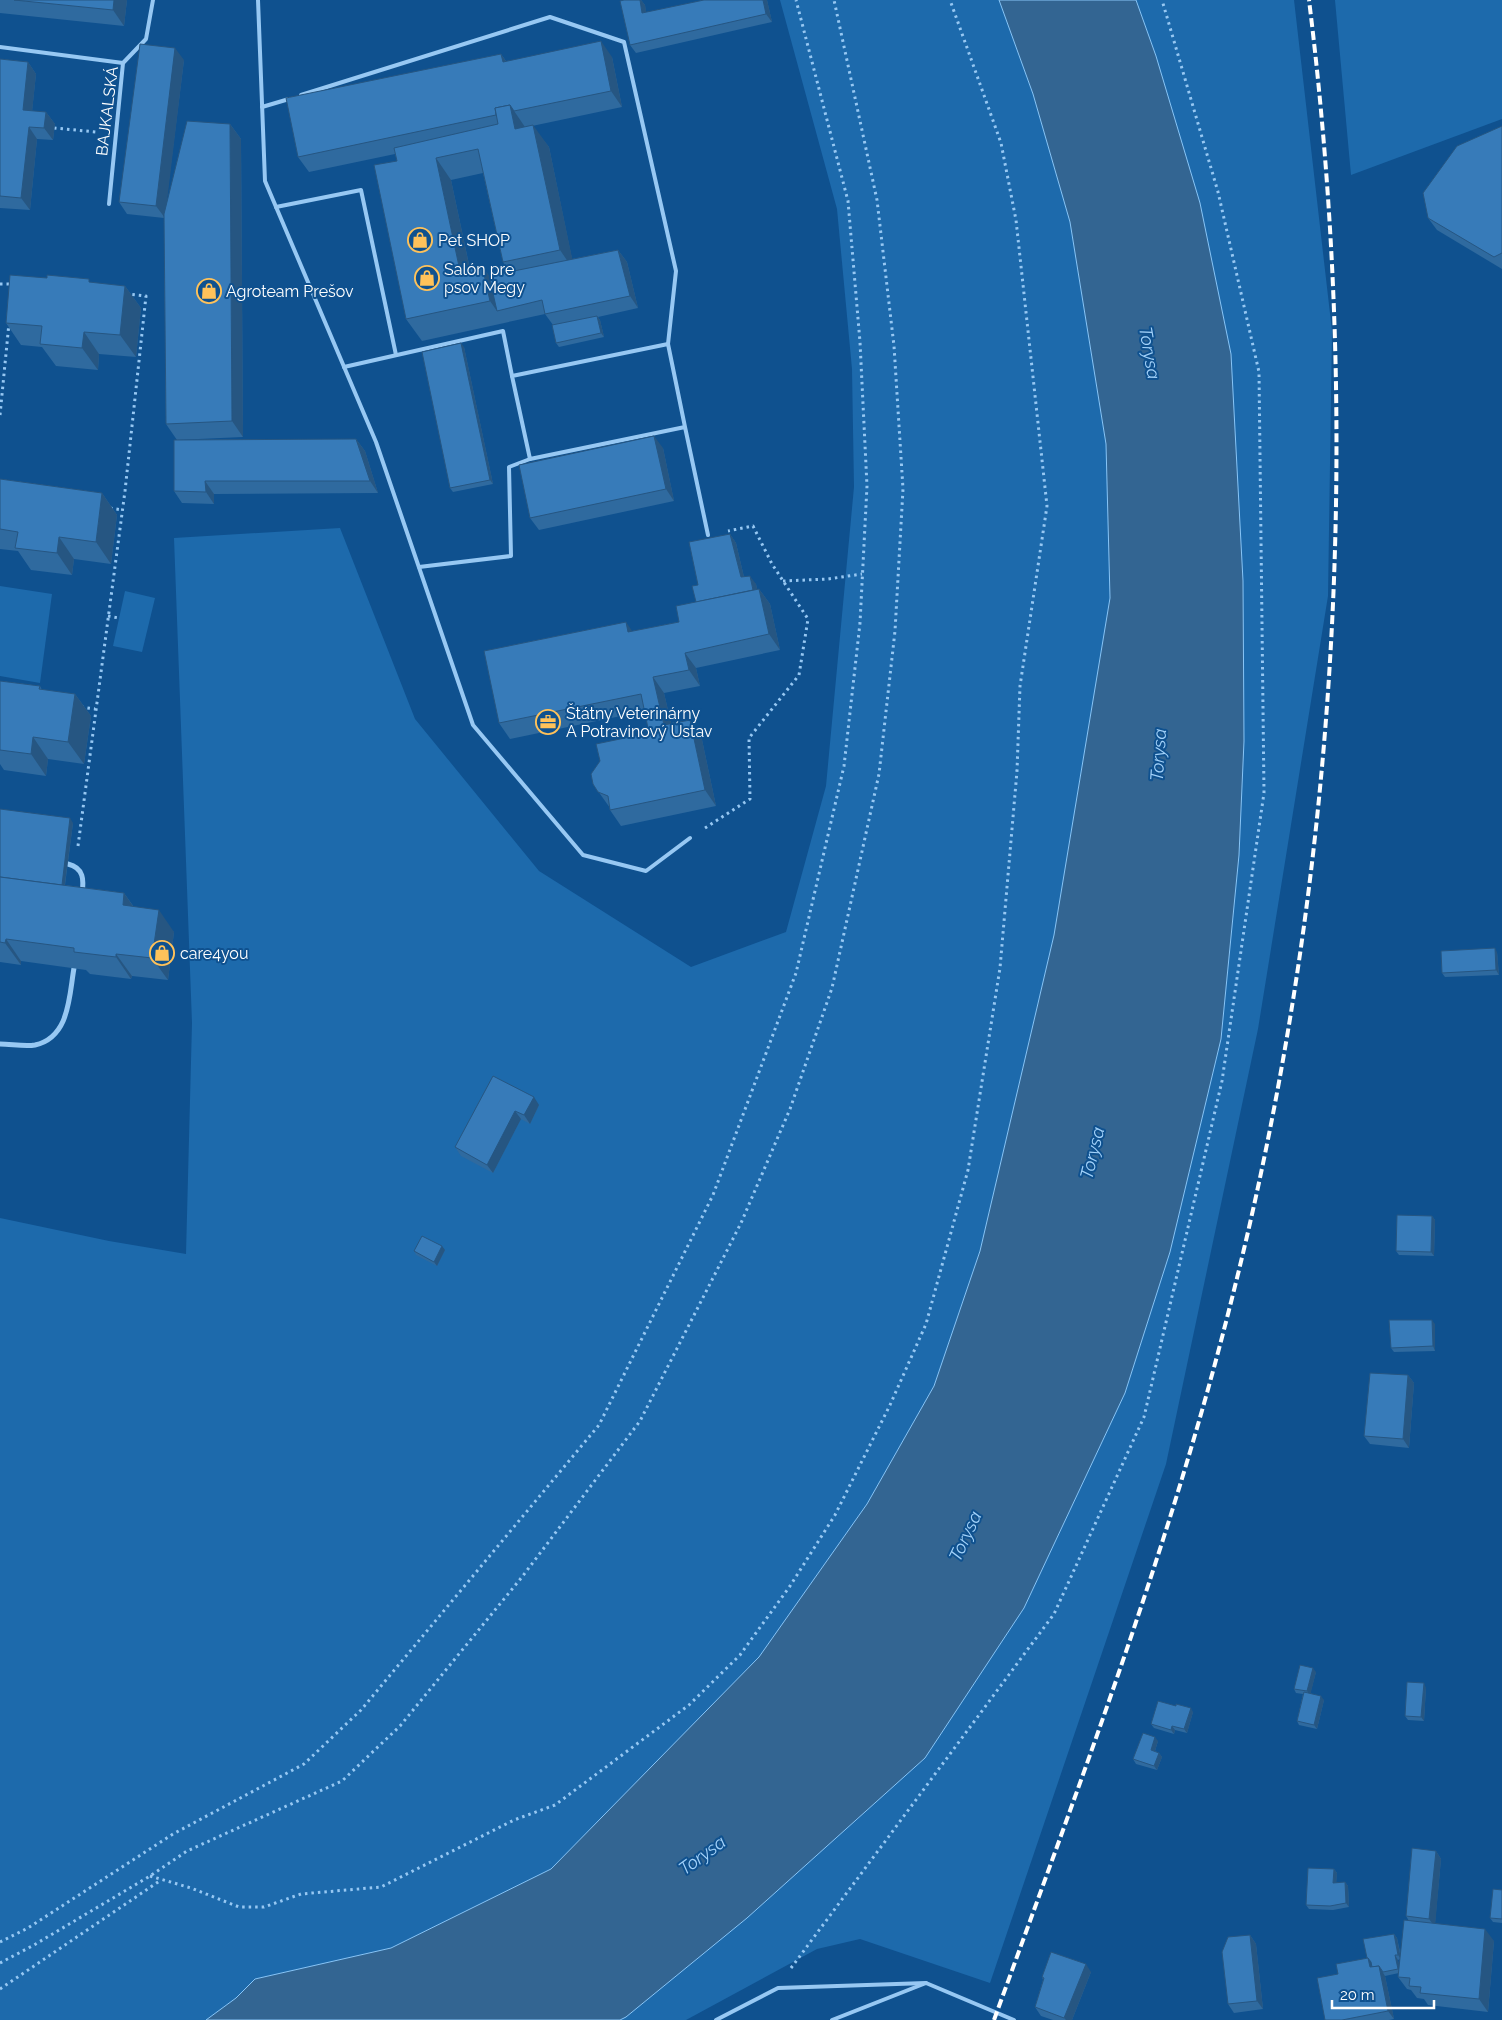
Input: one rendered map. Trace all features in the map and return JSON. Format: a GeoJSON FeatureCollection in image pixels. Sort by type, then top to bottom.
{"type":"FeatureCollection","features":[{"type":"Feature","properties":{"kind":"street"},"geometry":{"type":"LineString","coordinates":[[68,864],[75,866],[82,875],[82,899]]}},
{"type":"Feature","properties":{"kind":"street"},"geometry":{"type":"LineString","coordinates":[[0,1044],[35,1045],[55,1035],[65,1019],[74,968]]}},
{"type":"Feature","properties":{"kind":"lane","name":"BAJKALSKÁ"},"geometry":{"type":"LineString","coordinates":[[109,204],[123,63],[146,39],[152,0]]}},
{"type":"Feature","properties":{"kind":"lane"},"geometry":{"type":"LineString","coordinates":[[258,0],[265,181],[376,442],[473,725],[583,855],[646,871],[690,838]]}},
{"type":"Feature","properties":{"kind":"lane"},"geometry":{"type":"LineString","coordinates":[[300,96],[550,16],[624,42],[676,271],[668,344],[708,535]]}},
{"type":"Feature","properties":{"kind":"lane"},"geometry":{"type":"LineString","coordinates":[[0,47],[123,63]]}},
{"type":"Feature","properties":{"kind":"lane"},"geometry":{"type":"LineString","coordinates":[[262,107],[290,99]]}},
{"type":"Feature","properties":{"kind":"lane"},"geometry":{"type":"LineString","coordinates":[[276,207],[361,190],[396,355]]}},
{"type":"Feature","properties":{"kind":"lane"},"geometry":{"type":"LineString","coordinates":[[344,367],[503,331],[530,459]]}},
{"type":"Feature","properties":{"kind":"lane"},"geometry":{"type":"LineString","coordinates":[[512,376],[668,344]]}},
{"type":"Feature","properties":{"kind":"lane"},"geometry":{"type":"LineString","coordinates":[[419,567],[511,556],[509,467],[530,459],[685,427]]}},
{"type":"Feature","properties":{"kind":"lane"},"geometry":{"type":"LineString","coordinates":[[832,2020],[926,1983]]}},
{"type":"Feature","properties":{"kind":"lane"},"geometry":{"type":"LineString","coordinates":[[716,2020],[778,1988],[926,1983],[1014,2020]]}},
{"type":"Feature","properties":{"kind":"path"},"geometry":{"type":"LineString","coordinates":[[0,1942],[28,1928],[173,1834],[304,1764],[361,1710],[599,1425],[713,1194],[796,974],[844,766],[860,623],[867,486],[860,342],[848,201],[796,0]]}},
{"type":"Feature","properties":{"kind":"path"},"geometry":{"type":"LineString","coordinates":[[0,1963],[150,1876],[187,1851],[342,1781],[400,1726],[522,1577],[640,1421],[741,1222],[790,1109],[832,988],[879,774],[895,631],[903,489],[894,346],[878,200],[834,0]]}},
{"type":"Feature","properties":{"kind":"path"},"geometry":{"type":"LineString","coordinates":[[150,1876],[191,1888],[239,1907],[264,1907],[301,1894],[382,1887],[514,1820],[555,1805],[689,1705],[740,1655],[790,1586],[835,1515],[890,1405],[926,1324],[968,1170],[1000,968],[1017,771],[1020,686],[1047,506],[1016,220],[1001,143],[950,0]]}},
{"type":"Feature","properties":{"kind":"path"},"geometry":{"type":"LineString","coordinates":[[778,1988],[1054,1614],[1144,1417],[1222,1081],[1264,794],[1259,372],[1218,192],[1162,0]]}},
{"type":"Feature","properties":{"kind":"path"},"geometry":{"type":"LineString","coordinates":[[54,128],[115,134]]}},
{"type":"Feature","properties":{"kind":"path"},"geometry":{"type":"LineString","coordinates":[[0,284],[22,285]]}},
{"type":"Feature","properties":{"kind":"path"},"geometry":{"type":"LineString","coordinates":[[12,293],[13,284]]}},
{"type":"Feature","properties":{"kind":"path"},"geometry":{"type":"LineString","coordinates":[[75,866],[92,722],[108,616],[119,519],[122,510],[142,313],[146,296],[128,294]]}},
{"type":"Feature","properties":{"kind":"path"},"geometry":{"type":"LineString","coordinates":[[0,415],[9,321]]}},
{"type":"Feature","properties":{"kind":"path"},"geometry":{"type":"LineString","coordinates":[[102,507],[122,510]]}},
{"type":"Feature","properties":{"kind":"path"},"geometry":{"type":"LineString","coordinates":[[690,838],[750,799],[749,738],[798,675],[808,619],[772,564],[753,526],[708,535]]}},
{"type":"Feature","properties":{"kind":"path"},"geometry":{"type":"LineString","coordinates":[[783,581],[828,579],[862,574]]}},
{"type":"Feature","properties":{"kind":"path"},"geometry":{"type":"LineString","coordinates":[[108,616],[119,618]]}},
{"type":"Feature","properties":{"kind":"path"},"geometry":{"type":"LineString","coordinates":[[79,707],[95,709]]}},
{"type":"Feature","properties":{"kind":"path"},"geometry":{"type":"LineString","coordinates":[[0,1989],[162,1879]]}},
{"type":"Feature","properties":{"kind":"shaded area"},"geometry":{"type":"Polygon","coordinates":[[[780,0],[999,0],[1033,94],[1070,222],[1106,444],[1110,598],[1054,935],[980,1251],[934,1386],[867,1504],[759,1657],[551,1869],[391,1948],[255,1979],[236,1998],[206,2020],[0,2020],[0,1218],[109,1241],[186,1254],[192,1023],[174,538],[340,528],[415,719],[539,871],[691,967],[786,932],[826,786],[854,487],[852,369],[837,209],[780,0]]]}},
{"type":"Feature","properties":{"kind":"shaded area"},"geometry":{"type":"Polygon","coordinates":[[[1136,0],[1294,0],[1332,331],[1328,596],[1258,1029],[1166,1464],[990,1983],[860,1939],[817,1949],[686,2020],[620,2020],[925,1758],[1024,1608],[1125,1393],[1170,1252],[1221,1039],[1239,855],[1244,741],[1243,581],[1156,56],[1136,0]]]}},
{"type":"Feature","properties":{"kind":"shaded area"},"geometry":{"type":"Polygon","coordinates":[[[1335,0],[1502,0],[1502,119],[1351,175],[1335,0]]]}},
{"type":"Feature","properties":{"kind":"shaded area"},"geometry":{"type":"Polygon","coordinates":[[[0,586],[52,594],[40,683],[0,676],[0,586]]]}},
{"type":"Feature","properties":{"kind":"shaded area"},"geometry":{"type":"Polygon","coordinates":[[[125,591],[155,598],[142,652],[113,646],[125,591]]]}},
{"type":"Feature","properties":{"kind":"water","name":"Torysa"},"geometry":{"type":"Polygon","coordinates":[[[999,0],[1136,0],[1156,56],[1200,203],[1231,354],[1243,581],[1244,741],[1239,855],[1221,1039],[1170,1252],[1125,1393],[1024,1608],[925,1758],[747,1918],[626,2017],[620,2020],[206,2020],[236,1998],[255,1979],[391,1948],[551,1869],[759,1657],[867,1504],[934,1386],[980,1251],[1054,935],[1110,598],[1106,444],[1070,222],[1033,94],[999,0]]]}},
{"type":"Feature","properties":{"kind":"building"},"geometry":{"type":"Polygon","coordinates":[[[14,0],[114,0],[113,10],[14,0]]]}},
{"type":"Feature","properties":{"kind":"building"},"geometry":{"type":"Polygon","coordinates":[[[640,0],[642,13],[704,0],[763,0],[766,14],[630,45],[620,1],[640,0]]]}},
{"type":"Feature","properties":{"kind":"building"},"geometry":{"type":"Polygon","coordinates":[[[601,41],[611,91],[514,111],[510,105],[495,108],[496,115],[298,157],[286,98],[501,54],[503,62],[601,41]]]}},
{"type":"Feature","properties":{"kind":"building"},"geometry":{"type":"Polygon","coordinates":[[[140,44],[175,48],[156,206],[119,202],[140,44]]]}},
{"type":"Feature","properties":{"kind":"building"},"geometry":{"type":"Polygon","coordinates":[[[0,59],[28,62],[23,110],[46,112],[44,128],[29,127],[21,198],[0,196],[0,59]]]}},
{"type":"Feature","properties":{"kind":"building"},"geometry":{"type":"Polygon","coordinates":[[[510,105],[515,129],[533,125],[560,250],[503,262],[478,149],[436,158],[460,271],[482,266],[490,301],[406,319],[374,165],[397,161],[394,148],[498,124],[495,108],[510,105]]]}},
{"type":"Feature","properties":{"kind":"building","name":"Agroteam Prešov"},"geometry":{"type":"Polygon","coordinates":[[[187,121],[230,124],[232,421],[166,424],[164,214],[187,121]]]}},
{"type":"Feature","properties":{"kind":"building"},"geometry":{"type":"Polygon","coordinates":[[[1502,126],[1502,253],[1494,257],[1428,218],[1423,193],[1457,146],[1502,126]]]}},
{"type":"Feature","properties":{"kind":"building"},"geometry":{"type":"Polygon","coordinates":[[[618,250],[630,296],[545,314],[542,300],[497,311],[489,276],[618,250]]]}},
{"type":"Feature","properties":{"kind":"building"},"geometry":{"type":"Polygon","coordinates":[[[10,275],[47,278],[47,275],[89,279],[89,282],[125,286],[120,335],[84,332],[82,348],[40,344],[42,326],[6,323],[10,275]]]}},
{"type":"Feature","properties":{"kind":"building"},"geometry":{"type":"Polygon","coordinates":[[[597,316],[601,333],[556,343],[552,325],[597,316]]]}},
{"type":"Feature","properties":{"kind":"building"},"geometry":{"type":"Polygon","coordinates":[[[461,343],[490,480],[450,488],[422,352],[461,343]]]}},
{"type":"Feature","properties":{"kind":"building"},"geometry":{"type":"Polygon","coordinates":[[[654,436],[666,489],[530,518],[519,465],[654,436]]]}},
{"type":"Feature","properties":{"kind":"building"},"geometry":{"type":"Polygon","coordinates":[[[356,439],[370,481],[205,481],[206,492],[174,491],[174,440],[356,439]]]}},
{"type":"Feature","properties":{"kind":"building"},"geometry":{"type":"Polygon","coordinates":[[[0,479],[102,493],[96,542],[59,537],[57,553],[15,548],[18,532],[0,529],[0,479]]]}},
{"type":"Feature","properties":{"kind":"building"},"geometry":{"type":"Polygon","coordinates":[[[730,534],[741,577],[750,576],[753,590],[696,602],[692,586],[698,585],[689,542],[730,534]]]}},
{"type":"Feature","properties":{"kind":"building","name":"Štátny Veterinárny A Potravinový Ústav"},"geometry":{"type":"Polygon","coordinates":[[[759,589],[769,634],[685,653],[689,670],[653,677],[664,725],[690,720],[705,790],[610,810],[608,796],[598,792],[593,784],[591,774],[600,761],[596,744],[649,733],[641,694],[499,723],[484,651],[626,622],[628,632],[679,622],[676,606],[759,589]]]}},
{"type":"Feature","properties":{"kind":"building"},"geometry":{"type":"Polygon","coordinates":[[[0,681],[40,686],[39,689],[75,694],[68,742],[33,737],[31,754],[0,750],[0,681]]]}},
{"type":"Feature","properties":{"kind":"building"},"geometry":{"type":"Polygon","coordinates":[[[0,809],[70,818],[62,885],[0,877],[0,809]]]}},
{"type":"Feature","properties":{"kind":"building"},"geometry":{"type":"Polygon","coordinates":[[[0,877],[124,893],[123,905],[159,910],[152,958],[116,954],[116,957],[74,952],[74,948],[6,939],[5,943],[0,942],[0,877]]]}},
{"type":"Feature","properties":{"kind":"building"},"geometry":{"type":"Polygon","coordinates":[[[1495,948],[1496,970],[1442,973],[1441,951],[1495,948]]]}},
{"type":"Feature","properties":{"kind":"building"},"geometry":{"type":"Polygon","coordinates":[[[493,1076],[534,1097],[524,1115],[515,1111],[487,1165],[455,1147],[493,1076]]]}},
{"type":"Feature","properties":{"kind":"building"},"geometry":{"type":"Polygon","coordinates":[[[1397,1215],[1432,1216],[1431,1252],[1396,1251],[1397,1215]]]}},
{"type":"Feature","properties":{"kind":"building"},"geometry":{"type":"Polygon","coordinates":[[[422,1236],[442,1246],[434,1262],[414,1251],[422,1236]]]}},
{"type":"Feature","properties":{"kind":"building"},"geometry":{"type":"Polygon","coordinates":[[[1389,1320],[1432,1320],[1433,1346],[1391,1348],[1389,1320]]]}},
{"type":"Feature","properties":{"kind":"building"},"geometry":{"type":"Polygon","coordinates":[[[1370,1373],[1408,1375],[1403,1439],[1364,1436],[1370,1373]]]}},
{"type":"Feature","properties":{"kind":"building"},"geometry":{"type":"Polygon","coordinates":[[[1300,1665],[1313,1668],[1307,1691],[1294,1689],[1300,1665]]]}},
{"type":"Feature","properties":{"kind":"building"},"geometry":{"type":"Polygon","coordinates":[[[1407,1682],[1424,1683],[1421,1717],[1405,1716],[1407,1682]]]}},
{"type":"Feature","properties":{"kind":"building"},"geometry":{"type":"Polygon","coordinates":[[[1304,1692],[1321,1696],[1314,1725],[1297,1721],[1304,1692]]]}},
{"type":"Feature","properties":{"kind":"building"},"geometry":{"type":"Polygon","coordinates":[[[1158,1701],[1191,1708],[1184,1729],[1172,1726],[1171,1730],[1151,1724],[1158,1701]]]}},
{"type":"Feature","properties":{"kind":"building"},"geometry":{"type":"Polygon","coordinates":[[[1143,1733],[1155,1737],[1151,1750],[1159,1753],[1154,1766],[1133,1759],[1143,1733]]]}},
{"type":"Feature","properties":{"kind":"building"},"geometry":{"type":"Polygon","coordinates":[[[1412,1848],[1436,1851],[1429,1919],[1406,1916],[1412,1848]]]}},
{"type":"Feature","properties":{"kind":"building"},"geometry":{"type":"Polygon","coordinates":[[[1308,1868],[1334,1869],[1333,1883],[1345,1882],[1346,1903],[1330,1906],[1306,1905],[1308,1868]]]}},
{"type":"Feature","properties":{"kind":"building"},"geometry":{"type":"Polygon","coordinates":[[[1493,1889],[1502,1890],[1502,1919],[1490,1918],[1493,1889]]]}},
{"type":"Feature","properties":{"kind":"building"},"geometry":{"type":"Polygon","coordinates":[[[1404,1920],[1485,1929],[1479,1999],[1420,1993],[1421,1987],[1409,1986],[1410,1978],[1398,1977],[1404,1920]]]}},
{"type":"Feature","properties":{"kind":"building"},"geometry":{"type":"Polygon","coordinates":[[[1394,1934],[1398,1955],[1395,1955],[1398,1969],[1383,1972],[1379,1966],[1372,1967],[1371,1962],[1367,1958],[1363,1939],[1394,1934]]]}},
{"type":"Feature","properties":{"kind":"building"},"geometry":{"type":"Polygon","coordinates":[[[1250,1935],[1257,2001],[1228,2004],[1222,1952],[1228,1937],[1250,1935]]]}},
{"type":"Feature","properties":{"kind":"building"},"geometry":{"type":"Polygon","coordinates":[[[1051,1952],[1086,1964],[1064,2018],[1035,2007],[1044,1978],[1042,1977],[1051,1952]]]}},
{"type":"Feature","properties":{"kind":"building"},"geometry":{"type":"Polygon","coordinates":[[[1368,1958],[1370,1967],[1379,1966],[1388,2011],[1342,2020],[1325,2020],[1317,1978],[1338,1974],[1336,1964],[1368,1958]]]}},
{"type":"Feature","properties":{"kind":"railway"},"geometry":{"type":"LineString","coordinates":[[994,2020],[1120,1668],[1150,1579],[1205,1400],[1229,1310],[1266,1149],[1295,987],[1316,823],[1330,659],[1336,494],[1335,329],[1326,164],[1309,0]]}},
{"type":"Feature","properties":{"kind":"place","name":"Pet SHOP"},"geometry":{"type":"Point","coordinates":[420,240]}},
{"type":"Feature","properties":{"kind":"place","name":"Salón pre psov Megy"},"geometry":{"type":"Point","coordinates":[427,278]}},
{"type":"Feature","properties":{"kind":"place","name":"Agroteam Prešov"},"geometry":{"type":"Point","coordinates":[209,291]}},
{"type":"Feature","properties":{"kind":"place","name":"Štátny Veterinárny A Potravinový Ústav"},"geometry":{"type":"Point","coordinates":[548,722]}},
{"type":"Feature","properties":{"kind":"place","name":"care4you"},"geometry":{"type":"Point","coordinates":[162,953]}}]}
